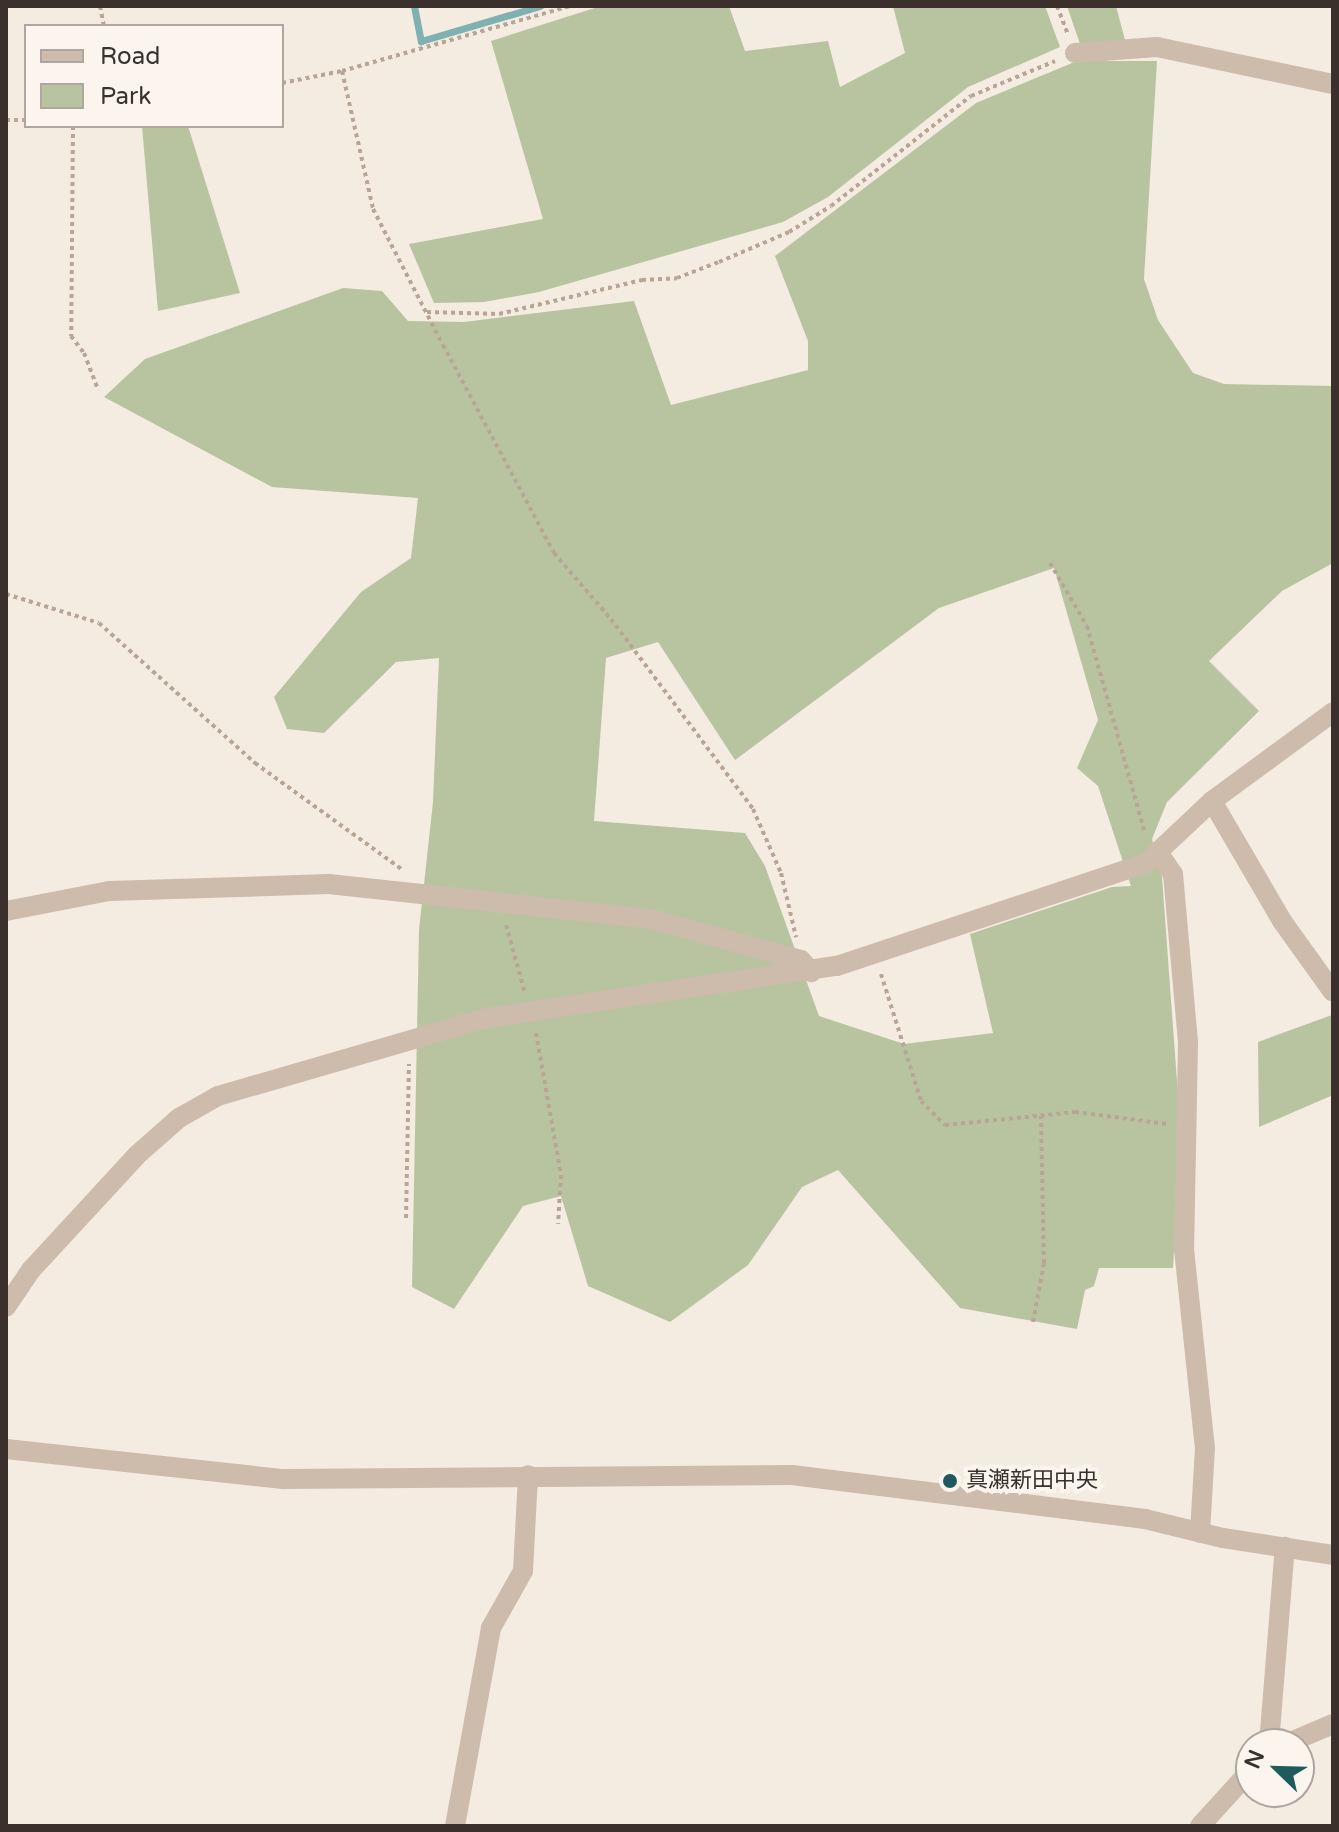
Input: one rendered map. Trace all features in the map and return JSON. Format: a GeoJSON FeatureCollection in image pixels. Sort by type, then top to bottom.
{"type":"FeatureCollection","features":[{"type":"Feature","properties":{"kind":"street"},"geometry":{"type":"LineString","coordinates":[[1075,53],[1157,47],[1333,84]]}},
{"type":"Feature","properties":{"kind":"street"},"geometry":{"type":"LineString","coordinates":[[6,1307],[85,1210],[179,1118],[258,1081],[410,1038],[530,1010],[874,953],[1146,863],[1212,801],[1333,712]]}},
{"type":"Feature","properties":{"kind":"street"},"geometry":{"type":"LineString","coordinates":[[1212,801],[1282,921],[1333,992]]}},
{"type":"Feature","properties":{"kind":"street"},"geometry":{"type":"LineString","coordinates":[[1158,852],[1173,874],[1188,1043],[1184,1249],[1205,1448],[1200,1533]]}},
{"type":"Feature","properties":{"kind":"street"},"geometry":{"type":"LineString","coordinates":[[6,911],[109,891],[329,884],[650,919],[806,966]]}},
{"type":"Feature","properties":{"kind":"street"},"geometry":{"type":"LineString","coordinates":[[6,1449],[235,1477],[792,1475],[1145,1519],[1200,1533],[1333,1555]]}},
{"type":"Feature","properties":{"kind":"street"},"geometry":{"type":"LineString","coordinates":[[455,1826],[491,1628],[523,1571],[528,1475]]}},
{"type":"Feature","properties":{"kind":"street"},"geometry":{"type":"LineString","coordinates":[[1270,1728],[1285,1547]]}},
{"type":"Feature","properties":{"kind":"street"},"geometry":{"type":"LineString","coordinates":[[1200,1826],[1235,1788]]}},
{"type":"Feature","properties":{"kind":"path"},"geometry":{"type":"LineString","coordinates":[[284,83],[342,71],[570,6]]}},
{"type":"Feature","properties":{"kind":"path"},"geometry":{"type":"LineString","coordinates":[[427,312],[499,314],[642,280],[677,278],[789,232],[831,206],[971,96],[1075,53],[1057,6]]}},
{"type":"Feature","properties":{"kind":"path"},"geometry":{"type":"LineString","coordinates":[[342,71],[373,209],[554,553],[611,619],[753,809],[781,873],[806,966]]}},
{"type":"Feature","properties":{"kind":"path"},"geometry":{"type":"LineString","coordinates":[[73,128],[71,336],[98,390]]}},
{"type":"Feature","properties":{"kind":"path"},"geometry":{"type":"LineString","coordinates":[[1050,563],[1087,626],[1125,777],[1149,846],[1158,852]]}},
{"type":"Feature","properties":{"kind":"path"},"geometry":{"type":"LineString","coordinates":[[6,594],[99,623],[255,763],[440,897]]}},
{"type":"Feature","properties":{"kind":"path"},"geometry":{"type":"LineString","coordinates":[[500,902],[530,1010],[558,1151],[558,1224]]}},
{"type":"Feature","properties":{"kind":"path"},"geometry":{"type":"LineString","coordinates":[[874,953],[928,1110],[954,1127],[1075,1112],[1188,1126]]}},
{"type":"Feature","properties":{"kind":"path"},"geometry":{"type":"LineString","coordinates":[[406,1218],[410,1038]]}},
{"type":"Feature","properties":{"kind":"path"},"geometry":{"type":"LineString","coordinates":[[1033,1322],[1044,1263],[1041,1116]]}},
{"type":"Feature","properties":{"kind":"green space"},"geometry":{"type":"Polygon","coordinates":[[[601,6],[729,6],[745,51],[828,41],[840,87],[905,53],[893,6],[1045,6],[1060,47],[968,87],[828,197],[783,222],[539,292],[484,302],[434,303],[409,244],[543,219],[491,41],[601,6]]]}},
{"type":"Feature","properties":{"kind":"green space"},"geometry":{"type":"Polygon","coordinates":[[[1067,6],[1116,6],[1125,40],[1080,44],[1067,6]]]}},
{"type":"Feature","properties":{"kind":"green space"},"geometry":{"type":"Polygon","coordinates":[[[1077,61],[1157,61],[1144,279],[1158,320],[1193,373],[1224,384],[1333,386],[1333,563],[1282,591],[1209,661],[1259,711],[1167,802],[1152,839],[1162,877],[1181,1136],[1173,1268],[1099,1268],[1094,1286],[1085,1290],[1077,1329],[960,1308],[838,1170],[802,1187],[748,1265],[670,1322],[588,1286],[561,1196],[523,1206],[454,1309],[412,1287],[419,930],[433,802],[439,658],[396,662],[324,733],[287,729],[274,697],[361,592],[411,558],[418,498],[272,487],[104,397],[145,359],[343,288],[382,291],[408,321],[464,322],[634,301],[671,405],[808,370],[808,341],[775,256],[976,103],[1077,61]],[[1054,568],[939,608],[735,760],[658,642],[606,658],[594,821],[745,833],[765,866],[819,1016],[904,1044],[993,1033],[970,934],[1112,887],[1131,886],[1098,786],[1077,768],[1098,720],[1054,568]]]}},
{"type":"Feature","properties":{"kind":"green space"},"geometry":{"type":"Polygon","coordinates":[[[142,128],[189,128],[240,293],[158,311],[142,128]]]}},
{"type":"Feature","properties":{"kind":"green space"},"geometry":{"type":"Polygon","coordinates":[[[1332,1015],[1333,1095],[1259,1127],[1258,1042],[1332,1015]]]}},
{"type":"Feature","properties":{"kind":"waterway"},"geometry":{"type":"LineString","coordinates":[[414,6],[421,41],[540,6]]}},
{"type":"Feature","properties":{"kind":"place","name":"真瀬新田中央"},"geometry":{"type":"Point","coordinates":[950,1481]}}]}
